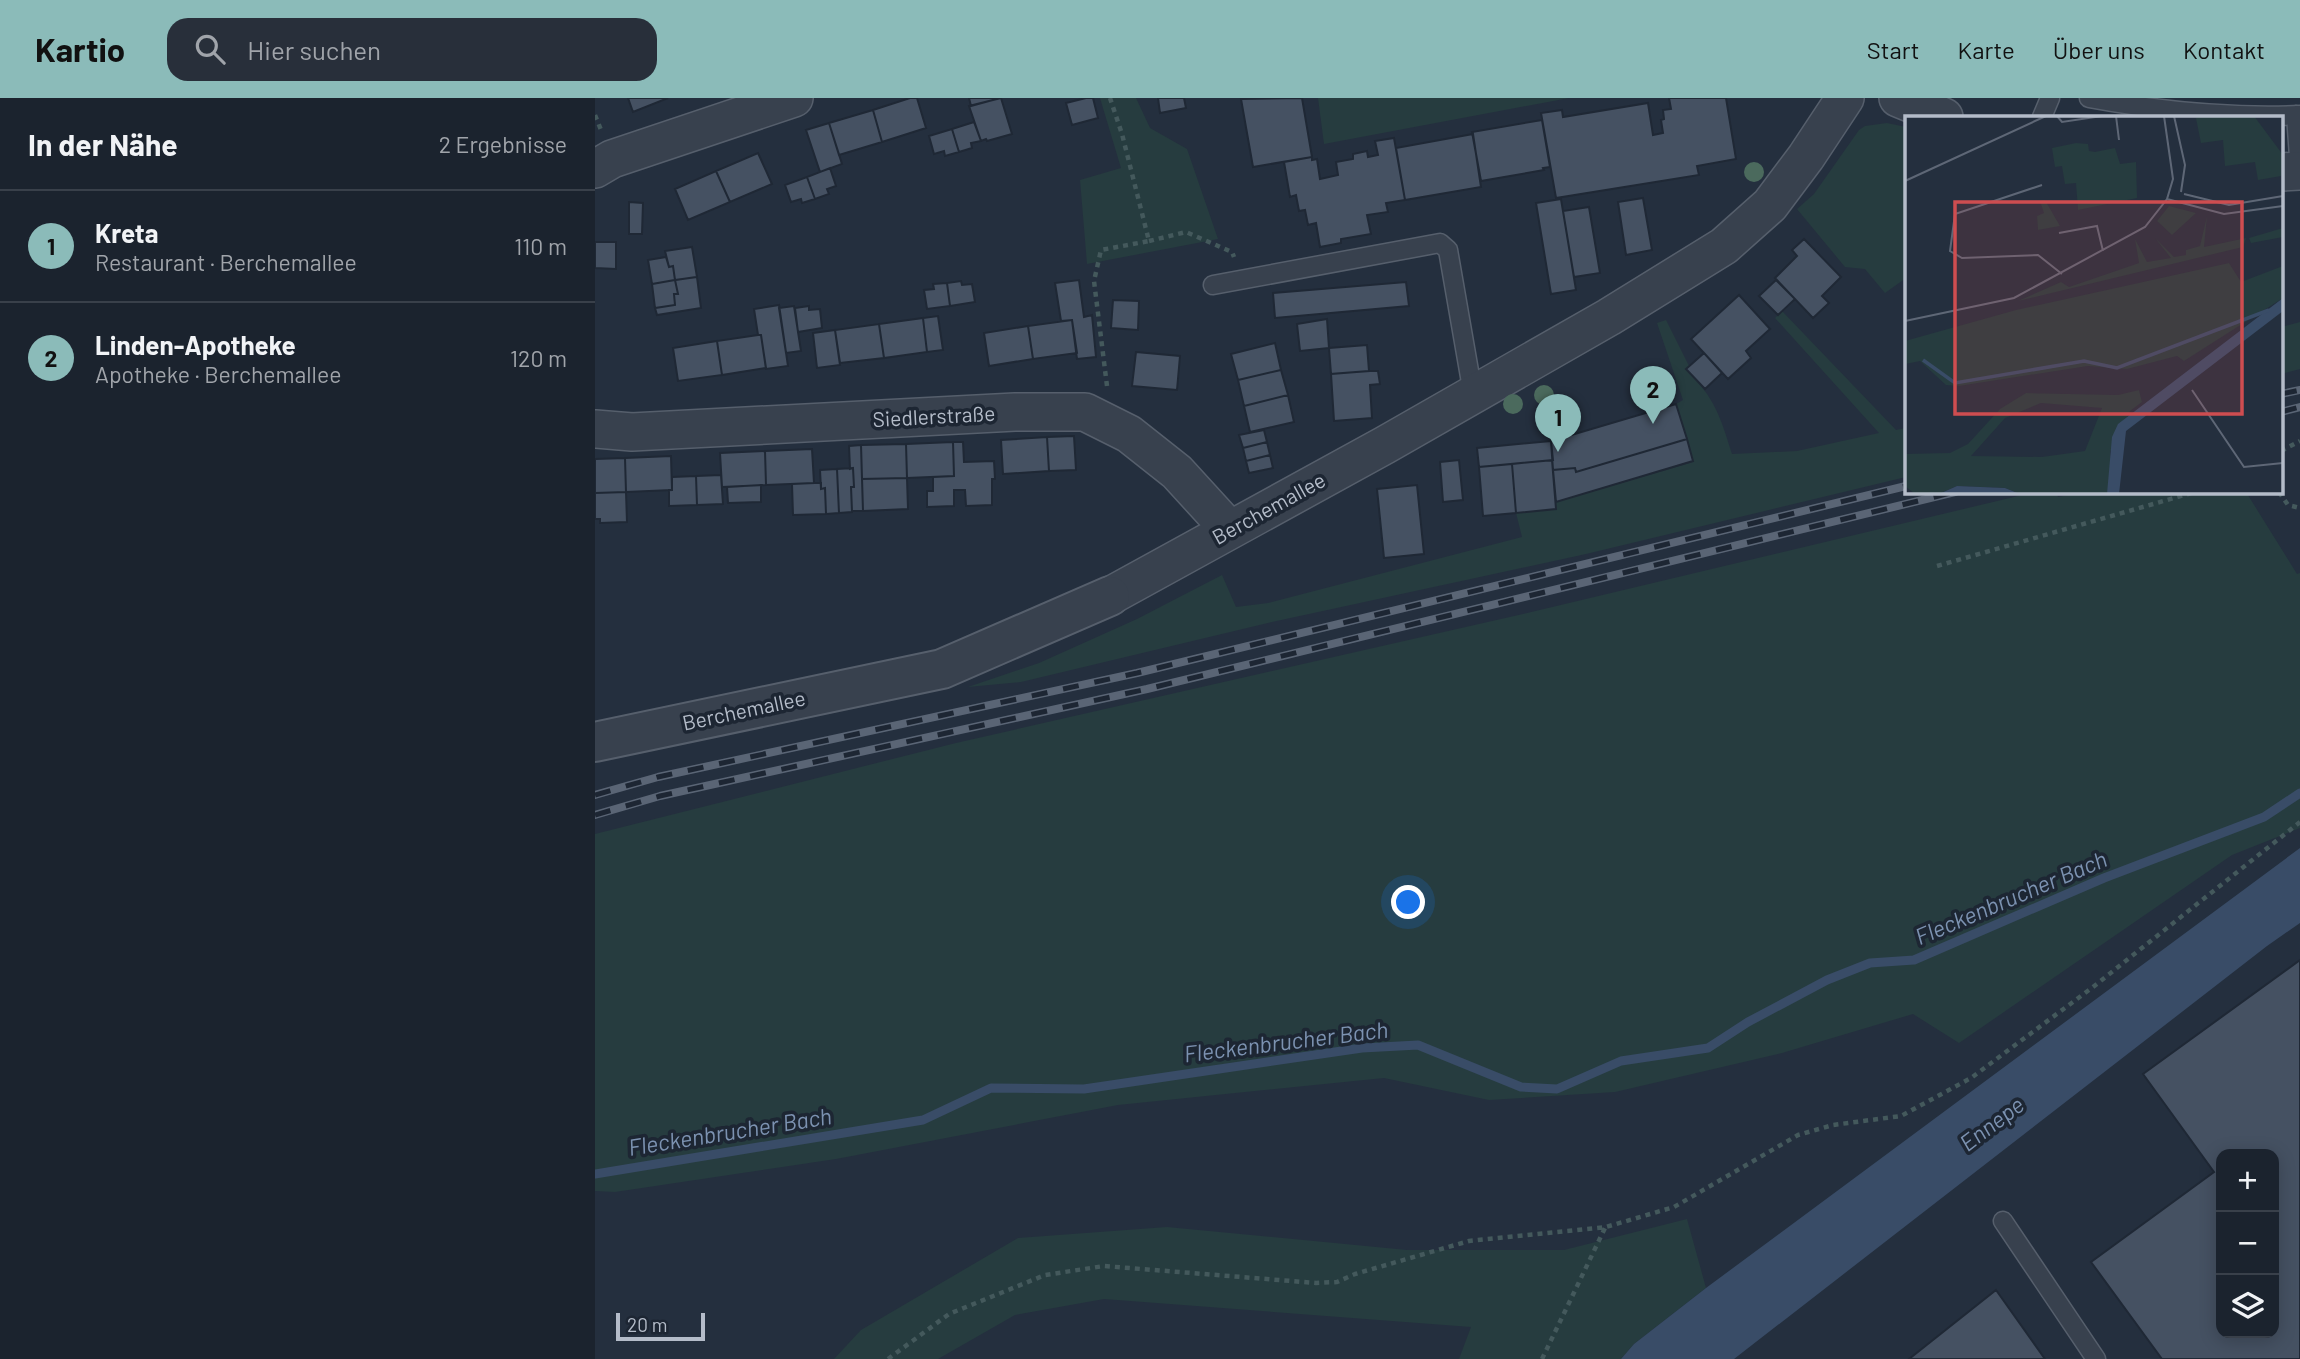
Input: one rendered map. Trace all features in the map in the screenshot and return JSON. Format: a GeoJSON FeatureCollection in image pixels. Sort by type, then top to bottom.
{"type":"FeatureCollection","features":[{"type":"Feature","properties":{"kind":"street"},"geometry":{"type":"LineString","coordinates":[[595,169],[612,159],[794,98]]}},
{"type":"Feature","properties":{"kind":"street","name":"Berchemallee"},"geometry":{"type":"LineString","coordinates":[[595,742],[942,669],[1110,596],[1385,445],[1598,323],[1724,246],[1770,205],[1845,98]]}},
{"type":"Feature","properties":{"kind":"street"},"geometry":{"type":"LineString","coordinates":[[1898,98],[1942,116]]}},
{"type":"Feature","properties":{"kind":"street","name":"Siedlerstraße"},"geometry":{"type":"LineString","coordinates":[[595,429],[632,432],[1015,412],[1085,412],[1129,434],[1177,472],[1230,530]]}},
{"type":"Feature","properties":{"kind":"lane"},"geometry":{"type":"LineString","coordinates":[[2042,116],[2050,98]]}},
{"type":"Feature","properties":{"kind":"lane"},"geometry":{"type":"LineString","coordinates":[[2089,98],[2225,116],[2298,115],[2300,171]]}},
{"type":"Feature","properties":{"kind":"lane"},"geometry":{"type":"LineString","coordinates":[[1213,285],[1440,243],[1448,250],[1473,394]]}},
{"type":"Feature","properties":{"kind":"lane"},"geometry":{"type":"LineString","coordinates":[[2003,1222],[2096,1359]]}},
{"type":"Feature","properties":{"kind":"path"},"geometry":{"type":"LineString","coordinates":[[1110,98],[1122,134],[1149,242]]}},
{"type":"Feature","properties":{"kind":"path"},"geometry":{"type":"LineString","coordinates":[[1111,425],[1094,281],[1101,250],[1149,242],[1186,232],[1232,253],[1240,280]]}},
{"type":"Feature","properties":{"kind":"path"},"geometry":{"type":"LineString","coordinates":[[2283,450],[2300,441]]}},
{"type":"Feature","properties":{"kind":"path"},"geometry":{"type":"LineString","coordinates":[[1937,566],[2188,494]]}},
{"type":"Feature","properties":{"kind":"path"},"geometry":{"type":"LineString","coordinates":[[2280,494],[2288,505],[2300,508]]}},
{"type":"Feature","properties":{"kind":"path"},"geometry":{"type":"LineString","coordinates":[[888,1359],[949,1314],[1045,1275],[1104,1266],[1285,1281],[1337,1282],[1355,1274],[1469,1241],[1606,1227],[1674,1207],[1798,1135],[1833,1125],[1901,1116],[1971,1078],[2093,987],[2300,822]]}},
{"type":"Feature","properties":{"kind":"path"},"geometry":{"type":"LineString","coordinates":[[1542,1359],[1606,1227]]}},
{"type":"Feature","properties":{"kind":"green space"},"geometry":{"type":"Polygon","coordinates":[[[1100,98],[1136,98],[1150,128],[1187,149],[1218,239],[1087,264],[1080,180],[1121,168],[1100,98]]]}},
{"type":"Feature","properties":{"kind":"green space"},"geometry":{"type":"Polygon","coordinates":[[[1318,98],[1569,98],[1324,144],[1318,98]]]}},
{"type":"Feature","properties":{"kind":"green space"},"geometry":{"type":"Polygon","coordinates":[[[1887,123],[1905,127],[1905,279],[1885,293],[1865,269],[1845,267],[1797,209],[1814,194],[1859,130],[1865,126],[1887,123]]]}},
{"type":"Feature","properties":{"kind":"green space"},"geometry":{"type":"Polygon","coordinates":[[[1782,311],[1896,430],[1905,428],[1905,477],[1586,554],[1272,622],[1021,682],[968,687],[1039,663],[1137,619],[1222,575],[1236,607],[1268,603],[1522,537],[1516,513],[1556,509],[1556,502],[1693,462],[1676,404],[1683,400],[1657,323],[1666,320],[1689,366],[1687,369],[1715,408],[1732,454],[1797,451],[1879,433],[1775,318],[1782,311]]]}},
{"type":"Feature","properties":{"kind":"green space"},"geometry":{"type":"Polygon","coordinates":[[[2300,322],[2300,369],[2283,373],[2283,326],[2300,322]]]}},
{"type":"Feature","properties":{"kind":"green space"},"geometry":{"type":"Polygon","coordinates":[[[2027,494],[2057,494],[2058,497],[2072,494],[2247,494],[2297,574],[2300,573],[2300,828],[2232,855],[1959,1043],[1913,1014],[1782,1053],[1615,1092],[1489,1100],[1384,1078],[1118,1105],[836,1159],[615,1192],[595,1191],[595,834],[956,743],[1523,614],[2027,494]]]}},
{"type":"Feature","properties":{"kind":"green space"},"geometry":{"type":"Polygon","coordinates":[[[1687,1219],[1706,1288],[1634,1344],[1621,1359],[1459,1359],[1471,1327],[1104,1299],[1015,1315],[938,1359],[834,1359],[861,1330],[1018,1238],[1167,1227],[1407,1250],[1564,1250],[1687,1219]]]}},
{"type":"Feature","properties":{"kind":"water","name":"Ennepe"},"geometry":{"type":"Polygon","coordinates":[[[2300,848],[2300,923],[1734,1359],[1621,1359],[1634,1344],[1706,1288],[2300,848]]]}},
{"type":"Feature","properties":{"kind":"building"},"geometry":{"type":"Polygon","coordinates":[[[628,98],[668,98],[633,112],[628,98]]]}},
{"type":"Feature","properties":{"kind":"building"},"geometry":{"type":"Polygon","coordinates":[[[917,98],[926,128],[882,142],[873,110],[917,98]]]}},
{"type":"Feature","properties":{"kind":"building"},"geometry":{"type":"Polygon","coordinates":[[[969,98],[1000,98],[971,106],[969,98]]]}},
{"type":"Feature","properties":{"kind":"building"},"geometry":{"type":"Polygon","coordinates":[[[1001,98],[1012,134],[981,141],[969,106],[1001,98]]]}},
{"type":"Feature","properties":{"kind":"building"},"geometry":{"type":"Polygon","coordinates":[[[1093,98],[1098,118],[1072,125],[1066,103],[1093,98]]]}},
{"type":"Feature","properties":{"kind":"building"},"geometry":{"type":"Polygon","coordinates":[[[1158,98],[1184,98],[1186,108],[1160,113],[1158,98]]]}},
{"type":"Feature","properties":{"kind":"building"},"geometry":{"type":"Polygon","coordinates":[[[1302,98],[1312,157],[1253,167],[1241,99],[1302,98]]]}},
{"type":"Feature","properties":{"kind":"building"},"geometry":{"type":"Polygon","coordinates":[[[1669,98],[1726,98],[1736,159],[1697,166],[1699,175],[1556,198],[1541,113],[1562,110],[1563,117],[1648,103],[1653,135],[1663,133],[1661,120],[1664,119],[1663,110],[1671,109],[1669,98]]]}},
{"type":"Feature","properties":{"kind":"building"},"geometry":{"type":"Polygon","coordinates":[[[873,110],[882,142],[839,155],[829,123],[873,110]]]}},
{"type":"Feature","properties":{"kind":"building"},"geometry":{"type":"Polygon","coordinates":[[[1542,120],[1550,167],[1481,181],[1472,132],[1542,120]]]}},
{"type":"Feature","properties":{"kind":"building"},"geometry":{"type":"Polygon","coordinates":[[[974,122],[981,141],[971,143],[972,148],[959,152],[952,129],[974,122]]]}},
{"type":"Feature","properties":{"kind":"building"},"geometry":{"type":"Polygon","coordinates":[[[829,123],[842,164],[820,172],[806,130],[829,123]]]}},
{"type":"Feature","properties":{"kind":"building"},"geometry":{"type":"Polygon","coordinates":[[[952,129],[959,152],[945,156],[944,151],[934,154],[929,136],[952,129]]]}},
{"type":"Feature","properties":{"kind":"building"},"geometry":{"type":"Polygon","coordinates":[[[1473,134],[1481,187],[1405,200],[1396,148],[1473,134]]]}},
{"type":"Feature","properties":{"kind":"building"},"geometry":{"type":"Polygon","coordinates":[[[1394,138],[1405,200],[1386,203],[1388,212],[1367,215],[1371,234],[1341,239],[1341,243],[1320,247],[1316,223],[1308,225],[1305,210],[1299,211],[1296,195],[1290,197],[1284,162],[1312,157],[1312,160],[1317,159],[1320,179],[1338,175],[1336,162],[1353,159],[1353,154],[1367,151],[1368,157],[1378,155],[1375,141],[1394,138]]]}},
{"type":"Feature","properties":{"kind":"building"},"geometry":{"type":"Polygon","coordinates":[[[758,153],[772,184],[730,202],[716,171],[758,153]]]}},
{"type":"Feature","properties":{"kind":"building"},"geometry":{"type":"Polygon","coordinates":[[[830,168],[836,186],[827,189],[829,194],[815,199],[807,177],[830,168]]]}},
{"type":"Feature","properties":{"kind":"building"},"geometry":{"type":"Polygon","coordinates":[[[716,171],[730,202],[688,220],[675,189],[716,171]]]}},
{"type":"Feature","properties":{"kind":"building"},"geometry":{"type":"Polygon","coordinates":[[[807,177],[815,199],[802,203],[801,199],[791,202],[785,185],[807,177]]]}},
{"type":"Feature","properties":{"kind":"building"},"geometry":{"type":"Polygon","coordinates":[[[1643,198],[1652,250],[1626,255],[1618,202],[1643,198]]]}},
{"type":"Feature","properties":{"kind":"building"},"geometry":{"type":"Polygon","coordinates":[[[1561,199],[1576,290],[1551,294],[1536,203],[1561,199]]]}},
{"type":"Feature","properties":{"kind":"building"},"geometry":{"type":"Polygon","coordinates":[[[629,202],[643,203],[642,234],[629,234],[629,202]]]}},
{"type":"Feature","properties":{"kind":"building"},"geometry":{"type":"Polygon","coordinates":[[[1589,207],[1600,273],[1574,277],[1563,211],[1589,207]]]}},
{"type":"Feature","properties":{"kind":"building"},"geometry":{"type":"Polygon","coordinates":[[[1804,239],[1841,277],[1822,296],[1829,303],[1813,318],[1775,278],[1797,256],[1792,250],[1804,239]]]}},
{"type":"Feature","properties":{"kind":"building"},"geometry":{"type":"Polygon","coordinates":[[[595,242],[616,242],[616,269],[595,268],[595,242]]]}},
{"type":"Feature","properties":{"kind":"building"},"geometry":{"type":"Polygon","coordinates":[[[692,247],[697,277],[675,280],[673,266],[669,267],[665,251],[692,247]]]}},
{"type":"Feature","properties":{"kind":"building"},"geometry":{"type":"Polygon","coordinates":[[[666,257],[669,267],[673,266],[675,280],[652,284],[648,260],[666,257]]]}},
{"type":"Feature","properties":{"kind":"building"},"geometry":{"type":"Polygon","coordinates":[[[697,277],[701,308],[657,315],[655,308],[675,305],[674,294],[678,294],[675,280],[697,277]]]}},
{"type":"Feature","properties":{"kind":"building"},"geometry":{"type":"Polygon","coordinates":[[[675,280],[678,294],[674,294],[675,305],[655,308],[652,284],[675,280]]]}},
{"type":"Feature","properties":{"kind":"building"},"geometry":{"type":"Polygon","coordinates":[[[1079,280],[1084,317],[1092,315],[1096,357],[1077,359],[1072,320],[1061,321],[1055,283],[1079,280]]]}},
{"type":"Feature","properties":{"kind":"building"},"geometry":{"type":"Polygon","coordinates":[[[1776,280],[1795,299],[1778,315],[1759,296],[1776,280]]]}},
{"type":"Feature","properties":{"kind":"building"},"geometry":{"type":"Polygon","coordinates":[[[961,281],[962,285],[972,284],[975,302],[950,306],[947,283],[961,281]]]}},
{"type":"Feature","properties":{"kind":"building"},"geometry":{"type":"Polygon","coordinates":[[[1406,282],[1409,306],[1275,318],[1273,293],[1406,282]]]}},
{"type":"Feature","properties":{"kind":"building"},"geometry":{"type":"Polygon","coordinates":[[[947,283],[950,306],[927,309],[924,290],[934,289],[933,284],[947,283]]]}},
{"type":"Feature","properties":{"kind":"building"},"geometry":{"type":"Polygon","coordinates":[[[1739,295],[1770,329],[1746,351],[1751,358],[1728,379],[1691,339],[1739,295]]]}},
{"type":"Feature","properties":{"kind":"building"},"geometry":{"type":"Polygon","coordinates":[[[1113,300],[1139,301],[1138,330],[1111,328],[1113,300]]]}},
{"type":"Feature","properties":{"kind":"building"},"geometry":{"type":"Polygon","coordinates":[[[779,305],[788,366],[766,369],[754,309],[779,305]]]}},
{"type":"Feature","properties":{"kind":"building"},"geometry":{"type":"Polygon","coordinates":[[[794,306],[801,351],[786,353],[779,308],[794,306]]]}},
{"type":"Feature","properties":{"kind":"building"},"geometry":{"type":"Polygon","coordinates":[[[809,306],[809,310],[820,309],[822,328],[798,332],[795,308],[809,306]]]}},
{"type":"Feature","properties":{"kind":"building"},"geometry":{"type":"Polygon","coordinates":[[[938,316],[943,350],[927,352],[923,318],[938,316]]]}},
{"type":"Feature","properties":{"kind":"building"},"geometry":{"type":"Polygon","coordinates":[[[923,318],[927,352],[884,358],[879,324],[923,318]]]}},
{"type":"Feature","properties":{"kind":"building"},"geometry":{"type":"Polygon","coordinates":[[[1327,319],[1329,348],[1300,351],[1297,324],[1327,319]]]}},
{"type":"Feature","properties":{"kind":"building"},"geometry":{"type":"Polygon","coordinates":[[[1072,320],[1077,353],[1033,359],[1028,326],[1072,320]]]}},
{"type":"Feature","properties":{"kind":"building"},"geometry":{"type":"Polygon","coordinates":[[[879,324],[884,358],[840,363],[835,330],[879,324]]]}},
{"type":"Feature","properties":{"kind":"building"},"geometry":{"type":"Polygon","coordinates":[[[1028,326],[1033,359],[989,366],[984,333],[1028,326]]]}},
{"type":"Feature","properties":{"kind":"building"},"geometry":{"type":"Polygon","coordinates":[[[835,330],[840,365],[817,368],[813,333],[835,330]]]}},
{"type":"Feature","properties":{"kind":"building"},"geometry":{"type":"Polygon","coordinates":[[[761,335],[766,368],[722,375],[717,341],[761,335]]]}},
{"type":"Feature","properties":{"kind":"building"},"geometry":{"type":"Polygon","coordinates":[[[717,341],[722,375],[678,381],[673,348],[717,341]]]}},
{"type":"Feature","properties":{"kind":"building"},"geometry":{"type":"Polygon","coordinates":[[[1275,343],[1281,370],[1238,380],[1231,354],[1275,343]]]}},
{"type":"Feature","properties":{"kind":"building"},"geometry":{"type":"Polygon","coordinates":[[[1367,345],[1369,371],[1331,374],[1329,348],[1367,345]]]}},
{"type":"Feature","properties":{"kind":"building"},"geometry":{"type":"Polygon","coordinates":[[[1136,352],[1180,356],[1177,390],[1132,386],[1136,352]]]}},
{"type":"Feature","properties":{"kind":"building"},"geometry":{"type":"Polygon","coordinates":[[[1704,353],[1722,373],[1705,389],[1686,369],[1704,353]]]}},
{"type":"Feature","properties":{"kind":"building"},"geometry":{"type":"Polygon","coordinates":[[[1281,370],[1288,395],[1244,406],[1238,380],[1281,370]]]}},
{"type":"Feature","properties":{"kind":"building"},"geometry":{"type":"Polygon","coordinates":[[[1378,371],[1380,384],[1370,385],[1372,418],[1334,421],[1331,374],[1378,371]]]}},
{"type":"Feature","properties":{"kind":"building"},"geometry":{"type":"Polygon","coordinates":[[[1288,395],[1294,422],[1250,432],[1244,406],[1288,395]]]}},
{"type":"Feature","properties":{"kind":"building"},"geometry":{"type":"Polygon","coordinates":[[[1676,404],[1687,439],[1576,472],[1575,468],[1553,470],[1551,441],[1676,404]]]}},
{"type":"Feature","properties":{"kind":"building"},"geometry":{"type":"Polygon","coordinates":[[[1264,430],[1267,442],[1243,448],[1239,435],[1264,430]]]}},
{"type":"Feature","properties":{"kind":"building"},"geometry":{"type":"Polygon","coordinates":[[[1074,436],[1076,470],[1049,471],[1047,437],[1074,436]]]}},
{"type":"Feature","properties":{"kind":"building"},"geometry":{"type":"Polygon","coordinates":[[[1047,437],[1049,471],[1003,474],[1001,440],[1047,437]]]}},
{"type":"Feature","properties":{"kind":"building"},"geometry":{"type":"Polygon","coordinates":[[[1687,439],[1693,461],[1556,502],[1553,470],[1575,468],[1576,472],[1687,439]]]}},
{"type":"Feature","properties":{"kind":"building"},"geometry":{"type":"Polygon","coordinates":[[[1551,441],[1553,460],[1479,467],[1477,448],[1551,441]]]}},
{"type":"Feature","properties":{"kind":"building"},"geometry":{"type":"Polygon","coordinates":[[[953,442],[963,442],[964,462],[994,461],[992,505],[966,506],[965,490],[954,490],[954,506],[927,507],[927,491],[933,491],[933,477],[954,476],[953,442]]]}},
{"type":"Feature","properties":{"kind":"building"},"geometry":{"type":"Polygon","coordinates":[[[953,442],[954,476],[907,478],[906,444],[953,442]]]}},
{"type":"Feature","properties":{"kind":"building"},"geometry":{"type":"Polygon","coordinates":[[[1267,442],[1270,455],[1246,461],[1243,448],[1267,442]]]}},
{"type":"Feature","properties":{"kind":"building"},"geometry":{"type":"Polygon","coordinates":[[[906,444],[907,478],[862,479],[861,445],[906,444]]]}},
{"type":"Feature","properties":{"kind":"building"},"geometry":{"type":"Polygon","coordinates":[[[861,445],[863,511],[852,511],[851,487],[854,487],[849,446],[861,445]]]}},
{"type":"Feature","properties":{"kind":"building"},"geometry":{"type":"Polygon","coordinates":[[[812,449],[814,483],[766,485],[765,451],[812,449]]]}},
{"type":"Feature","properties":{"kind":"building"},"geometry":{"type":"Polygon","coordinates":[[[765,451],[766,485],[722,487],[720,453],[765,451]]]}},
{"type":"Feature","properties":{"kind":"building"},"geometry":{"type":"Polygon","coordinates":[[[1270,455],[1273,468],[1249,473],[1246,461],[1270,455]]]}},
{"type":"Feature","properties":{"kind":"building"},"geometry":{"type":"Polygon","coordinates":[[[671,456],[672,490],[626,492],[625,458],[671,456]]]}},
{"type":"Feature","properties":{"kind":"building"},"geometry":{"type":"Polygon","coordinates":[[[625,458],[626,492],[595,493],[595,459],[625,458]]]}},
{"type":"Feature","properties":{"kind":"building"},"geometry":{"type":"Polygon","coordinates":[[[1459,460],[1463,500],[1443,502],[1440,462],[1459,460]]]}},
{"type":"Feature","properties":{"kind":"building"},"geometry":{"type":"Polygon","coordinates":[[[1552,460],[1556,509],[1516,513],[1512,464],[1552,460]]]}},
{"type":"Feature","properties":{"kind":"building"},"geometry":{"type":"Polygon","coordinates":[[[1512,464],[1516,513],[1483,516],[1479,467],[1512,464]]]}},
{"type":"Feature","properties":{"kind":"building"},"geometry":{"type":"Polygon","coordinates":[[[853,468],[852,512],[839,513],[837,469],[853,468]]]}},
{"type":"Feature","properties":{"kind":"building"},"geometry":{"type":"Polygon","coordinates":[[[837,469],[839,513],[826,514],[825,488],[821,489],[820,470],[837,469]]]}},
{"type":"Feature","properties":{"kind":"building"},"geometry":{"type":"Polygon","coordinates":[[[721,475],[723,504],[697,505],[696,476],[721,475]]]}},
{"type":"Feature","properties":{"kind":"building"},"geometry":{"type":"Polygon","coordinates":[[[696,476],[697,505],[669,506],[672,477],[696,476]]]}},
{"type":"Feature","properties":{"kind":"building"},"geometry":{"type":"Polygon","coordinates":[[[907,478],[908,509],[863,511],[862,479],[907,478]]]}},
{"type":"Feature","properties":{"kind":"building"},"geometry":{"type":"Polygon","coordinates":[[[821,483],[821,489],[825,488],[826,514],[793,515],[792,484],[821,483]]]}},
{"type":"Feature","properties":{"kind":"building"},"geometry":{"type":"Polygon","coordinates":[[[761,485],[761,502],[728,503],[727,487],[761,485]]]}},
{"type":"Feature","properties":{"kind":"building"},"geometry":{"type":"Polygon","coordinates":[[[1417,485],[1424,554],[1384,558],[1377,489],[1417,485]]]}},
{"type":"Feature","properties":{"kind":"building"},"geometry":{"type":"Polygon","coordinates":[[[626,492],[627,522],[600,523],[600,519],[595,519],[595,493],[626,492]]]}},
{"type":"Feature","properties":{"kind":"building"},"geometry":{"type":"Polygon","coordinates":[[[2300,960],[2300,1359],[2162,1359],[2091,1262],[2214,1172],[2143,1074],[2300,960]]]}},
{"type":"Feature","properties":{"kind":"building"},"geometry":{"type":"Polygon","coordinates":[[[1996,1290],[2045,1359],[1909,1359],[1996,1290]]]}},
{"type":"Feature","properties":{"kind":"waterway","name":"Fleckenbrucher Bach"},"geometry":{"type":"LineString","coordinates":[[595,1174],[923,1120],[991,1088],[1084,1089],[1362,1048],[1418,1045],[1521,1087],[1557,1089],[1621,1061],[1708,1048],[1748,1022],[1827,980],[1870,963],[1914,960],[2104,878],[2264,817],[2300,793]]}},
{"type":"Feature","properties":{"kind":"railway"},"geometry":{"type":"LineString","coordinates":[[2283,394],[2300,390]]}},
{"type":"Feature","properties":{"kind":"railway"},"geometry":{"type":"LineString","coordinates":[[2283,411],[2300,407]]}},
{"type":"Feature","properties":{"kind":"railway"},"geometry":{"type":"LineString","coordinates":[[595,795],[658,777],[1137,673],[1905,486]]}},
{"type":"Feature","properties":{"kind":"railway"},"geometry":{"type":"LineString","coordinates":[[595,815],[660,796],[1147,689],[1947,494]]}},
{"type":"Feature","properties":{"kind":"place","name":"Linden-Apotheke"},"geometry":{"type":"Point","coordinates":[1653,424]}},
{"type":"Feature","properties":{"kind":"place","name":"Kreta"},"geometry":{"type":"Point","coordinates":[1558,452]}}]}
